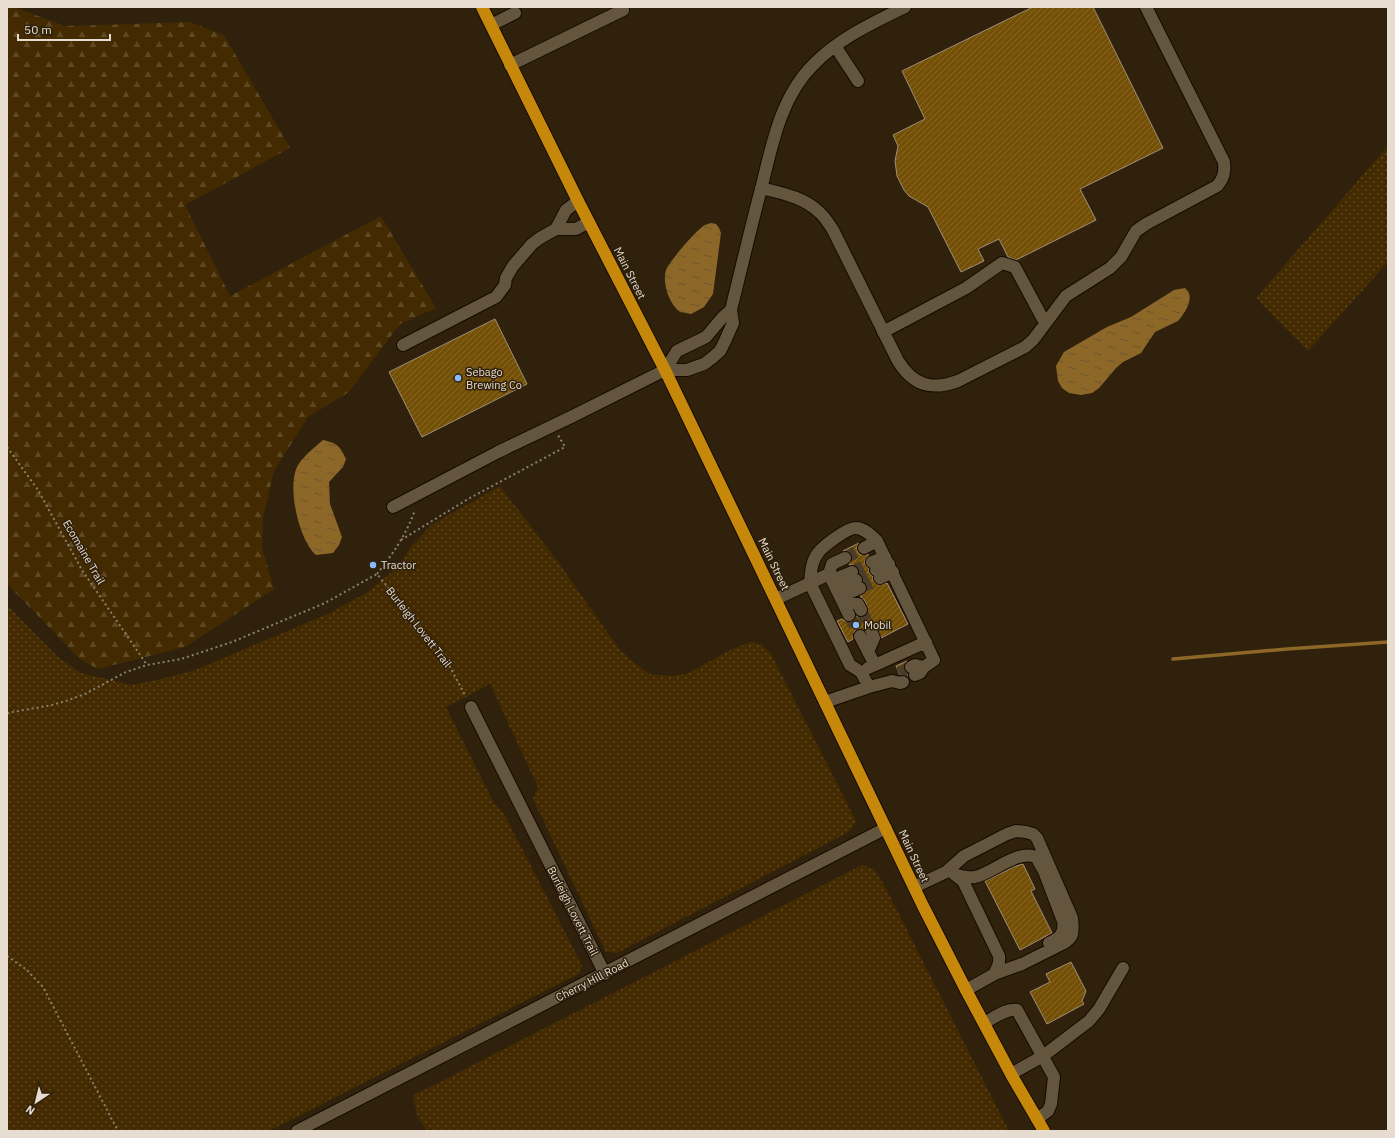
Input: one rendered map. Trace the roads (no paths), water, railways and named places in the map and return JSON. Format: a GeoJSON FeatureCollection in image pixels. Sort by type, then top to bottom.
{"type":"FeatureCollection","features":[{"type":"Feature","properties":{"kind":"highway","name":"Main Street"},"geometry":{"type":"LineString","coordinates":[[482,7],[578,201],[665,370],[914,887],[966,990],[1044,1131]]}},
{"type":"Feature","properties":{"kind":"street"},"geometry":{"type":"LineString","coordinates":[[510,65],[623,10],[622,7]]}},
{"type":"Feature","properties":{"kind":"street"},"geometry":{"type":"LineString","coordinates":[[393,507],[498,452],[665,370],[687,370],[704,364],[720,351],[733,323],[731,310],[751,225],[771,145],[789,97],[811,66],[822,56],[863,28],[905,7]]}},
{"type":"Feature","properties":{"kind":"street"},"geometry":{"type":"LineString","coordinates":[[761,188],[804,201],[820,212],[833,230],[883,332],[901,365],[909,376],[925,384],[939,386],[958,381],[1025,347],[1033,340],[1066,296],[1110,268],[1121,257],[1136,231],[1146,224],[1217,186],[1223,180],[1225,170],[1224,162],[1146,7]]}},
{"type":"Feature","properties":{"kind":"street"},"geometry":{"type":"LineString","coordinates":[[491,25],[515,13]]}},
{"type":"Feature","properties":{"kind":"street"},"geometry":{"type":"LineString","coordinates":[[835,46],[858,81]]}},
{"type":"Feature","properties":{"kind":"street"},"geometry":{"type":"LineString","coordinates":[[556,229],[566,210],[578,201]]}},
{"type":"Feature","properties":{"kind":"street"},"geometry":{"type":"LineString","coordinates":[[403,345],[496,297],[505,285],[510,271],[528,247],[540,238],[556,229],[576,229],[589,222]]}},
{"type":"Feature","properties":{"kind":"street"},"geometry":{"type":"LineString","coordinates":[[883,332],[966,288],[1002,263],[1015,268],[1045,323]]}},
{"type":"Feature","properties":{"kind":"street"},"geometry":{"type":"LineString","coordinates":[[665,370],[677,351],[706,337],[731,310]]}},
{"type":"Feature","properties":{"kind":"street"},"geometry":{"type":"LineString","coordinates":[[869,687],[861,672],[850,665],[810,583],[811,568],[818,553],[846,530],[857,528],[869,534],[885,557],[934,660],[917,670]]}},
{"type":"Feature","properties":{"kind":"street"},"geometry":{"type":"LineString","coordinates":[[872,563],[885,557]]}},
{"type":"Feature","properties":{"kind":"street"},"geometry":{"type":"LineString","coordinates":[[872,563],[885,557]]}},
{"type":"Feature","properties":{"kind":"street"},"geometry":{"type":"LineString","coordinates":[[872,563],[885,557]]}},
{"type":"Feature","properties":{"kind":"street"},"geometry":{"type":"LineString","coordinates":[[836,588],[852,572],[836,588]]}},
{"type":"Feature","properties":{"kind":"street"},"geometry":{"type":"LineString","coordinates":[[776,599],[810,583],[836,588],[858,604],[861,610]]}},
{"type":"Feature","properties":{"kind":"street"},"geometry":{"type":"LineString","coordinates":[[836,588],[849,615]]}},
{"type":"Feature","properties":{"kind":"street"},"geometry":{"type":"LineString","coordinates":[[868,652],[874,638],[871,630]]}},
{"type":"Feature","properties":{"kind":"street"},"geometry":{"type":"LineString","coordinates":[[860,636],[875,665]]}},
{"type":"Feature","properties":{"kind":"street"},"geometry":{"type":"LineString","coordinates":[[861,672],[926,642]]}},
{"type":"Feature","properties":{"kind":"street"},"geometry":{"type":"LineString","coordinates":[[826,702],[898,678]]}},
{"type":"Feature","properties":{"kind":"street","name":"Burleigh Lovett Trail"},"geometry":{"type":"LineString","coordinates":[[471,707],[604,974]]}},
{"type":"Feature","properties":{"kind":"street","name":"Cherry Hill Road"},"geometry":{"type":"LineString","coordinates":[[297,1131],[886,828]]}},
{"type":"Feature","properties":{"kind":"street"},"geometry":{"type":"LineString","coordinates":[[951,873],[964,856],[1007,834],[1016,831],[1033,834],[1037,838],[1072,918],[1073,930],[1068,941],[1022,964],[994,974]]}},
{"type":"Feature","properties":{"kind":"street"},"geometry":{"type":"LineString","coordinates":[[914,887],[951,873],[974,877],[984,874],[1022,856],[1034,856],[1039,860],[1063,921],[1064,929],[1059,938],[1019,958],[966,990]]}},
{"type":"Feature","properties":{"kind":"street"},"geometry":{"type":"LineString","coordinates":[[951,873],[963,881],[999,956],[1000,961],[994,974]]}},
{"type":"Feature","properties":{"kind":"street"},"geometry":{"type":"LineString","coordinates":[[1012,1074],[1043,1056],[1089,1021],[1099,1009],[1124,968]]}},
{"type":"Feature","properties":{"kind":"street"},"geometry":{"type":"LineString","coordinates":[[984,1023],[1013,1009],[1017,1010],[1043,1056],[1054,1077],[1053,1093],[1048,1112],[1037,1120]]}},
{"type":"Feature","properties":{"kind":"water"},"geometry":{"type":"Polygon","coordinates":[[[711,223],[716,224],[721,233],[713,294],[704,307],[691,314],[680,312],[673,304],[667,293],[665,281],[666,270],[690,238],[701,227],[711,223]]]}},
{"type":"Feature","properties":{"kind":"water"},"geometry":{"type":"Polygon","coordinates":[[[1185,288],[1190,296],[1184,314],[1178,321],[1155,332],[1141,353],[1123,362],[1099,388],[1092,393],[1081,395],[1069,393],[1062,388],[1058,381],[1056,366],[1064,352],[1107,327],[1131,317],[1174,290],[1185,288]]]}},
{"type":"Feature","properties":{"kind":"water"},"geometry":{"type":"Polygon","coordinates":[[[323,440],[332,442],[338,446],[346,459],[343,467],[329,482],[330,504],[342,537],[339,545],[333,553],[316,555],[304,538],[296,513],[293,488],[294,476],[299,463],[323,440]]]}},
{"type":"Feature","properties":{"kind":"waterway"},"geometry":{"type":"LineString","coordinates":[[1173,659],[1388,642]]}},
{"type":"Feature","properties":{"kind":"tunnel"},"geometry":{"type":"LineString","coordinates":[[845,558],[864,548]]}},
{"type":"Feature","properties":{"kind":"tunnel"},"geometry":{"type":"LineString","coordinates":[[852,572],[872,562]]}},
{"type":"Feature","properties":{"kind":"tunnel"},"geometry":{"type":"LineString","coordinates":[[856,580],[876,570]]}},
{"type":"Feature","properties":{"kind":"tunnel"},"geometry":{"type":"LineString","coordinates":[[860,588],[880,578]]}},
{"type":"Feature","properties":{"kind":"tunnel"},"geometry":{"type":"LineString","coordinates":[[861,610],[871,630]]}},
{"type":"Feature","properties":{"kind":"tunnel"},"geometry":{"type":"LineString","coordinates":[[849,615],[860,636]]}},
{"type":"Feature","properties":{"kind":"tunnel"},"geometry":{"type":"LineString","coordinates":[[899,673],[911,667]]}},
{"type":"Feature","properties":{"kind":"place","name":"Sebago Brewing Co"},"geometry":{"type":"Point","coordinates":[458,378]}},
{"type":"Feature","properties":{"kind":"place","name":"Tractor"},"geometry":{"type":"Point","coordinates":[373,565]}},
{"type":"Feature","properties":{"kind":"place","name":"Mobil"},"geometry":{"type":"Point","coordinates":[856,625]}}]}
